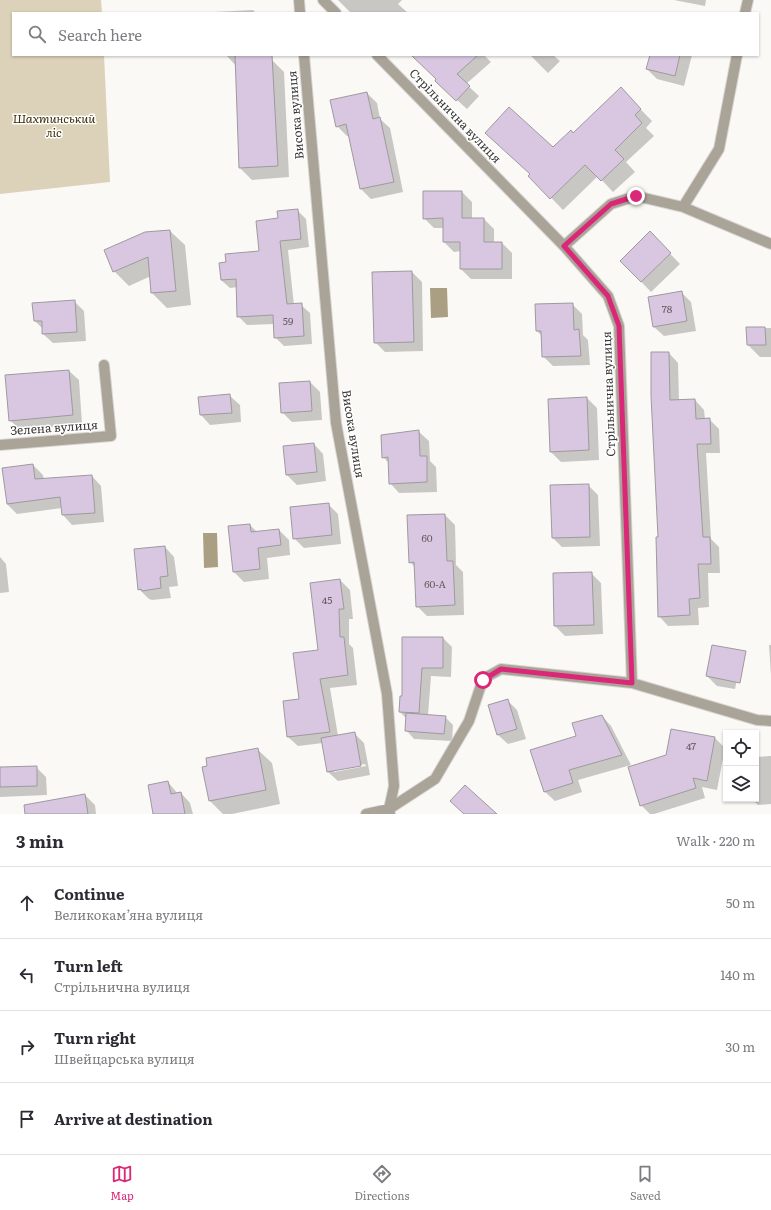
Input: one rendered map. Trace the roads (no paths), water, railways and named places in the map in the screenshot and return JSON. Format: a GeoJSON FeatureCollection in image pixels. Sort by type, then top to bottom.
{"type":"FeatureCollection","features":[{"type":"Feature","properties":{"kind":"street"},"geometry":{"type":"LineString","coordinates":[[299,0],[300,12]]}},
{"type":"Feature","properties":{"kind":"street"},"geometry":{"type":"LineString","coordinates":[[323,0],[335,12]]}},
{"type":"Feature","properties":{"kind":"street"},"geometry":{"type":"LineString","coordinates":[[745,12],[748,0]]}},
{"type":"Feature","properties":{"kind":"street","name":"Висока вулиця"},"geometry":{"type":"LineString","coordinates":[[304,56],[336,423],[387,694],[394,786],[389,812]]}},
{"type":"Feature","properties":{"kind":"street","name":"Стрільнична вулиця"},"geometry":{"type":"LineString","coordinates":[[378,56],[564,246],[608,296],[619,326],[632,683]]}},
{"type":"Feature","properties":{"kind":"street"},"geometry":{"type":"LineString","coordinates":[[684,207],[719,149],[737,56]]}},
{"type":"Feature","properties":{"kind":"street"},"geometry":{"type":"LineString","coordinates":[[564,246],[611,204],[636,196],[684,207],[771,244]]}},
{"type":"Feature","properties":{"kind":"street","name":"Зелена вулиця"},"geometry":{"type":"LineString","coordinates":[[0,445],[110,436],[104,365]]}},
{"type":"Feature","properties":{"kind":"street"},"geometry":{"type":"LineString","coordinates":[[366,814],[389,812],[435,779],[468,721],[483,680],[501,669],[632,683],[757,720],[771,721]]}},
{"type":"Feature","properties":{"kind":"park label","name":"Шахтинський ліс"},"geometry":{"type":"Point","coordinates":[54,126]}}]}
